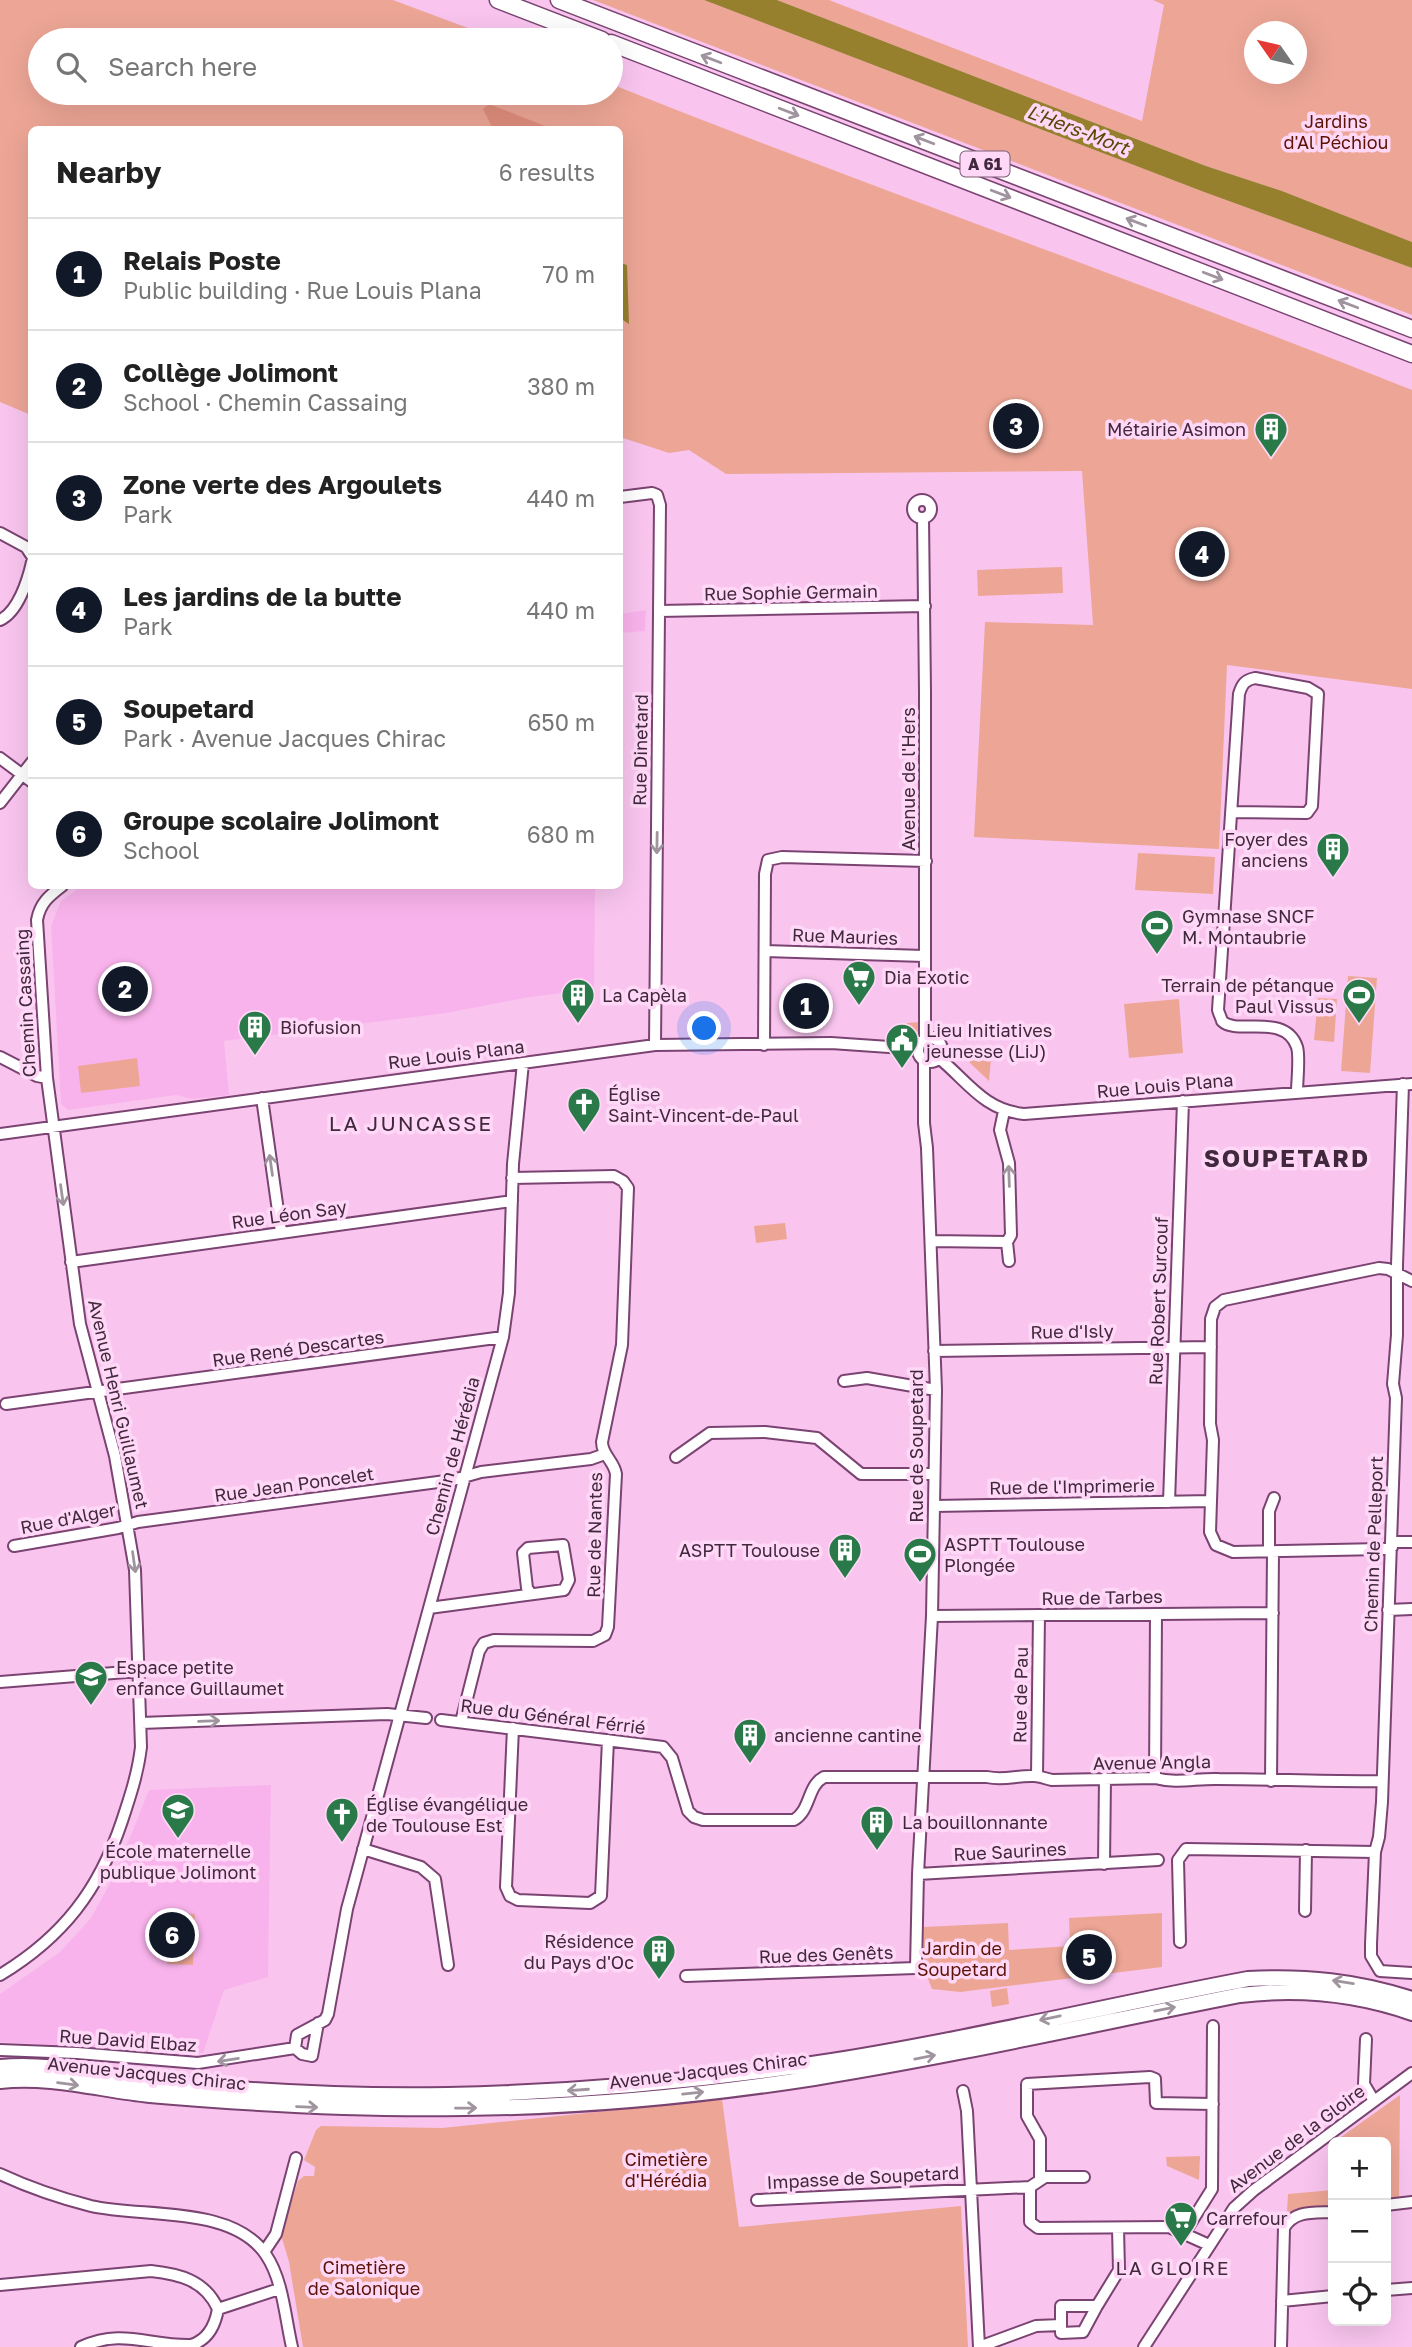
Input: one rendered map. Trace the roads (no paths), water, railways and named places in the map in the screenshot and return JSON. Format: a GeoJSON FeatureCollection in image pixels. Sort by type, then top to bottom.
{"type":"FeatureCollection","features":[{"type":"Feature","properties":{"kind":"highway"},"geometry":{"type":"LineString","coordinates":[[498,0],[571,28]]}},
{"type":"Feature","properties":{"kind":"highway","name":"A 61"},"geometry":{"type":"LineString","coordinates":[[559,0],[1412,329]]}},
{"type":"Feature","properties":{"kind":"highway","name":"A 61"},"geometry":{"type":"LineString","coordinates":[[623,48],[1412,354]]}},
{"type":"Feature","properties":{"kind":"main road","name":"Avenue Jacques Chirac"},"geometry":{"type":"LineString","coordinates":[[0,2067],[33,2066],[143,2080],[318,2094],[401,2096],[564,2091],[708,2078],[836,2060],[1248,1979],[1308,1978],[1375,1988],[1412,1998]]}},
{"type":"Feature","properties":{"kind":"main road","name":"Avenue Jacques Chirac"},"geometry":{"type":"LineString","coordinates":[[0,2081],[32,2080],[141,2094],[301,2107],[522,2107],[629,2100],[816,2077],[1264,1992],[1309,1991],[1352,1996],[1412,2012]]}},
{"type":"Feature","properties":{"kind":"street","name":"Rue Dinetard"},"geometry":{"type":"LineString","coordinates":[[623,496],[652,493],[657,495],[660,505],[655,1045]]}},
{"type":"Feature","properties":{"kind":"street","name":"Avenue de l'Hers"},"geometry":{"type":"LineString","coordinates":[[923,518],[925,1039]]}},
{"type":"Feature","properties":{"kind":"street"},"geometry":{"type":"LineString","coordinates":[[0,533],[28,550]]}},
{"type":"Feature","properties":{"kind":"street"},"geometry":{"type":"LineString","coordinates":[[0,620],[11,613],[27,589]]}},
{"type":"Feature","properties":{"kind":"street","name":"Rue Sophie Germain"},"geometry":{"type":"LineString","coordinates":[[659,611],[925,606]]}},
{"type":"Feature","properties":{"kind":"street"},"geometry":{"type":"LineString","coordinates":[[1233,812],[1307,813],[1312,806],[1318,694],[1308,688],[1255,678],[1248,679],[1239,694],[1218,1010],[1222,1021],[1230,1025],[1272,1027],[1289,1037],[1297,1048],[1297,1092]]}},
{"type":"Feature","properties":{"kind":"street"},"geometry":{"type":"LineString","coordinates":[[0,758],[28,779]]}},
{"type":"Feature","properties":{"kind":"street"},"geometry":{"type":"LineString","coordinates":[[0,803],[28,767]]}},
{"type":"Feature","properties":{"kind":"street"},"geometry":{"type":"LineString","coordinates":[[764,1045],[765,865],[768,860],[782,857],[926,861]]}},
{"type":"Feature","properties":{"kind":"street","name":"Chemin Cassaing"},"geometry":{"type":"LineString","coordinates":[[53,1127],[47,1078],[37,920],[44,900],[58,889]]}},
{"type":"Feature","properties":{"kind":"street","name":"Rue Mauries"},"geometry":{"type":"LineString","coordinates":[[765,951],[924,956]]}},
{"type":"Feature","properties":{"kind":"street"},"geometry":{"type":"LineString","coordinates":[[934,1038],[941,1044],[942,1053],[932,1062],[924,1061],[920,1057],[918,1049],[925,1039],[934,1038]]}},
{"type":"Feature","properties":{"kind":"street","name":"Rue Louis Plana"},"geometry":{"type":"LineString","coordinates":[[0,1134],[655,1045],[859,1044],[918,1049]]}},
{"type":"Feature","properties":{"kind":"street"},"geometry":{"type":"LineString","coordinates":[[0,1057],[37,1076],[47,1078]]}},
{"type":"Feature","properties":{"kind":"street"},"geometry":{"type":"LineString","coordinates":[[939,1058],[983,1099],[1004,1111],[1000,1130],[1009,1163],[1009,1261]]}},
{"type":"Feature","properties":{"kind":"street","name":"Rue de Soupetard"},"geometry":{"type":"LineString","coordinates":[[918,1874],[932,1616],[936,1390],[924,1123],[924,1061]]}},
{"type":"Feature","properties":{"kind":"street","name":"Chemin de Hérédia"},"geometry":{"type":"LineString","coordinates":[[318,2024],[312,2056],[302,2054],[295,2048],[297,2035],[325,2020],[328,2014],[341,1937],[363,1849],[503,1337],[509,1293],[512,1178],[523,1063]]}},
{"type":"Feature","properties":{"kind":"street","name":"Rue Louis Plana"},"geometry":{"type":"LineString","coordinates":[[1004,1111],[1024,1114],[1408,1084]]}},
{"type":"Feature","properties":{"kind":"street","name":"Chemin de Pelleport"},"geometry":{"type":"LineString","coordinates":[[1408,1084],[1396,1265],[1398,1274],[1393,1384],[1392,1544],[1382,1782],[1379,1837],[1375,1852],[1371,1956],[1380,1971],[1412,1973]]}},
{"type":"Feature","properties":{"kind":"street"},"geometry":{"type":"LineString","coordinates":[[262,1098],[281,1232]]}},
{"type":"Feature","properties":{"kind":"street","name":"Rue Robert Surcouf"},"geometry":{"type":"LineString","coordinates":[[1169,1502],[1183,1101]]}},
{"type":"Feature","properties":{"kind":"street","name":"Avenue Henri Guillaumet"},"geometry":{"type":"LineString","coordinates":[[0,1975],[38,1948],[76,1912],[106,1863],[138,1769],[141,1723],[138,1606],[128,1525],[115,1456],[80,1324],[53,1127]]}},
{"type":"Feature","properties":{"kind":"street","name":"Rue de Nantes"},"geometry":{"type":"LineString","coordinates":[[461,1722],[479,1651],[484,1643],[494,1640],[593,1641],[601,1638],[607,1631],[616,1474],[605,1454],[603,1442],[622,1345],[628,1188],[614,1176],[512,1178]]}},
{"type":"Feature","properties":{"kind":"street","name":"Rue Léon Say"},"geometry":{"type":"LineString","coordinates":[[71,1262],[512,1201]]}},
{"type":"Feature","properties":{"kind":"street"},"geometry":{"type":"LineString","coordinates":[[931,1241],[1007,1242]]}},
{"type":"Feature","properties":{"kind":"street"},"geometry":{"type":"LineString","coordinates":[[1412,1280],[1388,1269],[1379,1268],[1224,1300],[1215,1307],[1213,1313],[1210,1423],[1213,1440],[1210,1532],[1216,1545],[1233,1552],[1273,1552],[1382,1549],[1392,1544],[1412,1542]]}},
{"type":"Feature","properties":{"kind":"street","name":"Rue René Descartes"},"geometry":{"type":"LineString","coordinates":[[6,1404],[503,1337]]}},
{"type":"Feature","properties":{"kind":"street","name":"Rue d'Isly"},"geometry":{"type":"LineString","coordinates":[[934,1350],[1211,1347]]}},
{"type":"Feature","properties":{"kind":"street"},"geometry":{"type":"LineString","coordinates":[[844,1381],[867,1378],[936,1390]]}},
{"type":"Feature","properties":{"kind":"street"},"geometry":{"type":"LineString","coordinates":[[677,1457],[710,1433],[765,1432],[817,1438],[861,1474],[934,1474]]}},
{"type":"Feature","properties":{"kind":"street","name":"Rue Jean Poncelet"},"geometry":{"type":"LineString","coordinates":[[128,1525],[138,1521],[464,1477],[481,1472],[591,1459],[605,1454]]}},
{"type":"Feature","properties":{"kind":"street"},"geometry":{"type":"LineString","coordinates":[[1270,1781],[1273,1552],[1269,1548],[1269,1511],[1274,1498]]}},
{"type":"Feature","properties":{"kind":"street","name":"Rue de l'Imprimerie"},"geometry":{"type":"LineString","coordinates":[[934,1506],[1211,1501]]}},
{"type":"Feature","properties":{"kind":"street","name":"Rue d'Alger"},"geometry":{"type":"LineString","coordinates":[[14,1546],[128,1525]]}},
{"type":"Feature","properties":{"kind":"street"},"geometry":{"type":"LineString","coordinates":[[429,1608],[561,1592],[567,1587],[569,1580],[563,1545],[524,1550],[527,1588],[531,1594]]}},
{"type":"Feature","properties":{"kind":"street"},"geometry":{"type":"LineString","coordinates":[[1388,1609],[1412,1609]]}},
{"type":"Feature","properties":{"kind":"street","name":"Rue de Tarbes"},"geometry":{"type":"LineString","coordinates":[[932,1616],[1273,1613]]}},
{"type":"Feature","properties":{"kind":"street"},"geometry":{"type":"LineString","coordinates":[[1155,1778],[1156,1614]]}},
{"type":"Feature","properties":{"kind":"street","name":"Rue de Pau"},"geometry":{"type":"LineString","coordinates":[[1037,1776],[1039,1615]]}},
{"type":"Feature","properties":{"kind":"street"},"geometry":{"type":"LineString","coordinates":[[0,1682],[139,1671]]}},
{"type":"Feature","properties":{"kind":"street"},"geometry":{"type":"LineString","coordinates":[[141,1723],[399,1715],[426,1718]]}},
{"type":"Feature","properties":{"kind":"street","name":"Rue du Général Férrié"},"geometry":{"type":"LineString","coordinates":[[441,1720],[659,1746],[672,1758],[686,1808],[694,1817],[703,1820],[794,1820],[805,1810],[817,1782],[824,1777],[924,1778]]}},
{"type":"Feature","properties":{"kind":"street"},"geometry":{"type":"LineString","coordinates":[[513,1728],[506,1887],[510,1896],[518,1900],[590,1903],[601,1896],[608,1740]]}},
{"type":"Feature","properties":{"kind":"street","name":"Avenue Angla"},"geometry":{"type":"LineString","coordinates":[[924,1778],[987,1777],[1007,1780],[1037,1776],[1052,1780],[1096,1781],[1105,1778],[1155,1778],[1178,1781],[1206,1779],[1382,1782]]}},
{"type":"Feature","properties":{"kind":"street"},"geometry":{"type":"LineString","coordinates":[[1104,1864],[1105,1778]]}},
{"type":"Feature","properties":{"kind":"street"},"geometry":{"type":"LineString","coordinates":[[363,1849],[421,1867],[435,1879],[448,1965]]}},
{"type":"Feature","properties":{"kind":"street"},"geometry":{"type":"LineString","coordinates":[[1180,1942],[1178,1860],[1186,1849],[1375,1852]]}},
{"type":"Feature","properties":{"kind":"street"},"geometry":{"type":"LineString","coordinates":[[1305,1911],[1306,1850]]}},
{"type":"Feature","properties":{"kind":"street","name":"Rue Saurines"},"geometry":{"type":"LineString","coordinates":[[918,1874],[1158,1860]]}},
{"type":"Feature","properties":{"kind":"street","name":"Rue des Genêts"},"geometry":{"type":"LineString","coordinates":[[686,1976],[916,1968],[918,1874]]}},
{"type":"Feature","properties":{"kind":"street"},"geometry":{"type":"LineString","coordinates":[[1185,2232],[1212,2189],[1213,2026]]}},
{"type":"Feature","properties":{"kind":"street"},"geometry":{"type":"LineString","coordinates":[[1366,2039],[1364,2084],[1374,2101]]}},
{"type":"Feature","properties":{"kind":"street","name":"Rue David Elbaz"},"geometry":{"type":"LineString","coordinates":[[0,2050],[198,2063],[295,2048]]}},
{"type":"Feature","properties":{"kind":"street","name":"Avenue de la Gloire"},"geometry":{"type":"LineString","coordinates":[[1144,2347],[1227,2217],[1246,2197],[1412,2073]]}},
{"type":"Feature","properties":{"kind":"street"},"geometry":{"type":"LineString","coordinates":[[1040,2179],[1040,2139],[1027,2116],[1027,2084],[1132,2077],[1155,2079],[1156,2104],[1213,2104]]}},
{"type":"Feature","properties":{"kind":"street","name":"Impasse de Soupetard"},"geometry":{"type":"LineString","coordinates":[[963,2091],[967,2111],[979,2347]]}},
{"type":"Feature","properties":{"kind":"street"},"geometry":{"type":"LineString","coordinates":[[264,2252],[276,2234],[296,2158]]}},
{"type":"Feature","properties":{"kind":"street"},"geometry":{"type":"LineString","coordinates":[[0,2174],[19,2183],[91,2206],[219,2223],[249,2236],[274,2268],[292,2347]]}},
{"type":"Feature","properties":{"kind":"street"},"geometry":{"type":"LineString","coordinates":[[971,2189],[1030,2187],[1040,2179],[1084,2177]]}},
{"type":"Feature","properties":{"kind":"street"},"geometry":{"type":"LineString","coordinates":[[1030,2187],[1030,2221],[1038,2228],[1169,2227],[1209,2245]]}},
{"type":"Feature","properties":{"kind":"street","name":"Impasse de Soupetard"},"geometry":{"type":"LineString","coordinates":[[757,2200],[971,2189]]}},
{"type":"Feature","properties":{"kind":"street"},"geometry":{"type":"LineString","coordinates":[[1391,2204],[1412,2202]]}},
{"type":"Feature","properties":{"kind":"street"},"geometry":{"type":"LineString","coordinates":[[1282,2347],[1284,2228],[1295,2215],[1328,2212]]}},
{"type":"Feature","properties":{"kind":"street"},"geometry":{"type":"LineString","coordinates":[[1097,2306],[1062,2306],[1061,2333],[1083,2332],[1119,2270],[1118,2228]]}},
{"type":"Feature","properties":{"kind":"street"},"geometry":{"type":"LineString","coordinates":[[0,2285],[151,2271],[174,2273],[190,2278],[203,2288],[213,2298],[218,2309],[209,2333],[200,2342],[191,2345],[122,2337],[94,2341],[81,2347]]}},
{"type":"Feature","properties":{"kind":"street"},"geometry":{"type":"LineString","coordinates":[[1391,2290],[1412,2288]]}},
{"type":"Feature","properties":{"kind":"street"},"geometry":{"type":"LineString","coordinates":[[218,2309],[279,2289]]}},
{"type":"Feature","properties":{"kind":"street"},"geometry":{"type":"LineString","coordinates":[[1282,2301],[1328,2296]]}},
{"type":"Feature","properties":{"kind":"street"},"geometry":{"type":"LineString","coordinates":[[979,2347],[1036,2326],[1061,2325]]}},
{"type":"Feature","properties":{"kind":"water","name":"L'Hers-Mort"},"geometry":{"type":"Polygon","coordinates":[[[704,0],[777,0],[1206,166],[1282,191],[1412,242],[1412,268],[1204,192],[704,0]]]}},
{"type":"Feature","properties":{"kind":"water"},"geometry":{"type":"Polygon","coordinates":[[[623,264],[627,265],[629,324],[623,320],[623,264]]]}},
{"type":"Feature","properties":{"kind":"place","name":"Zone verte des Argoulets"},"geometry":{"type":"Point","coordinates":[1016,426]}},
{"type":"Feature","properties":{"kind":"place","name":"Métairie Asimon"},"geometry":{"type":"Point","coordinates":[1271,459]}},
{"type":"Feature","properties":{"kind":"place","name":"Les jardins de la butte"},"geometry":{"type":"Point","coordinates":[1202,554]}},
{"type":"Feature","properties":{"kind":"place","name":"Foyer des anciens"},"geometry":{"type":"Point","coordinates":[1333,879]}},
{"type":"Feature","properties":{"kind":"place","name":"Gymnase SNCF M. Montaubrie"},"geometry":{"type":"Point","coordinates":[1157,956]}},
{"type":"Feature","properties":{"kind":"place","name":"Collège Jolimont"},"geometry":{"type":"Point","coordinates":[125,989]}},
{"type":"Feature","properties":{"kind":"place","name":"Relais Poste"},"geometry":{"type":"Point","coordinates":[806,1006]}},
{"type":"Feature","properties":{"kind":"place","name":"Dia Exotic"},"geometry":{"type":"Point","coordinates":[859,1007]}},
{"type":"Feature","properties":{"kind":"place","name":"La Capèla"},"geometry":{"type":"Point","coordinates":[578,1025]}},
{"type":"Feature","properties":{"kind":"place","name":"Terrain de pétanque Paul Vissus"},"geometry":{"type":"Point","coordinates":[1359,1025]}},
{"type":"Feature","properties":{"kind":"place","name":"Biofusion"},"geometry":{"type":"Point","coordinates":[255,1057]}},
{"type":"Feature","properties":{"kind":"place","name":"Lieu Initiatives jeunesse (LiJ)"},"geometry":{"type":"Point","coordinates":[902,1070]}},
{"type":"Feature","properties":{"kind":"place","name":"Église Saint-Vincent-de-Paul"},"geometry":{"type":"Point","coordinates":[584,1134]}},
{"type":"Feature","properties":{"kind":"place","name":"ASPTT Toulouse"},"geometry":{"type":"Point","coordinates":[845,1580]}},
{"type":"Feature","properties":{"kind":"place","name":"ASPTT Toulouse Plongée"},"geometry":{"type":"Point","coordinates":[920,1584]}},
{"type":"Feature","properties":{"kind":"place","name":"Espace petite enfance Guillaumet"},"geometry":{"type":"Point","coordinates":[91,1707]}},
{"type":"Feature","properties":{"kind":"place","name":"ancienne cantine"},"geometry":{"type":"Point","coordinates":[750,1765]}},
{"type":"Feature","properties":{"kind":"place","name":"École maternelle publique Jolimont"},"geometry":{"type":"Point","coordinates":[178,1840]}},
{"type":"Feature","properties":{"kind":"place","name":"Église évangélique de Toulouse Est"},"geometry":{"type":"Point","coordinates":[342,1844]}},
{"type":"Feature","properties":{"kind":"place","name":"La bouillonnante"},"geometry":{"type":"Point","coordinates":[877,1852]}},
{"type":"Feature","properties":{"kind":"place","name":"Groupe scolaire Jolimont"},"geometry":{"type":"Point","coordinates":[172,1935]}},
{"type":"Feature","properties":{"kind":"place","name":"Soupetard"},"geometry":{"type":"Point","coordinates":[1089,1957]}},
{"type":"Feature","properties":{"kind":"place","name":"Résidence du Pays d'Oc"},"geometry":{"type":"Point","coordinates":[659,1981]}},
{"type":"Feature","properties":{"kind":"place","name":"Carrefour"},"geometry":{"type":"Point","coordinates":[1181,2248]}},
{"type":"Feature","properties":{"kind":"district","name":"LA JUNCASSE"},"geometry":{"type":"Point","coordinates":[411,1123]}},
{"type":"Feature","properties":{"kind":"district","name":"SOUPETARD"},"geometry":{"type":"Point","coordinates":[1287,1157]}},
{"type":"Feature","properties":{"kind":"district","name":"LA GLOIRE"},"geometry":{"type":"Point","coordinates":[1173,2267]}},
{"type":"Feature","properties":{"kind":"park label","name":"Jardins d'Al Péchiou"},"geometry":{"type":"Point","coordinates":[1336,131]}},
{"type":"Feature","properties":{"kind":"park label","name":"Jardin de Soupetard"},"geometry":{"type":"Point","coordinates":[962,1958]}},
{"type":"Feature","properties":{"kind":"park label","name":"Cimetière d'Hérédia"},"geometry":{"type":"Point","coordinates":[666,2169]}},
{"type":"Feature","properties":{"kind":"park label","name":"Cimetière de Salonique"},"geometry":{"type":"Point","coordinates":[364,2277]}}]}
